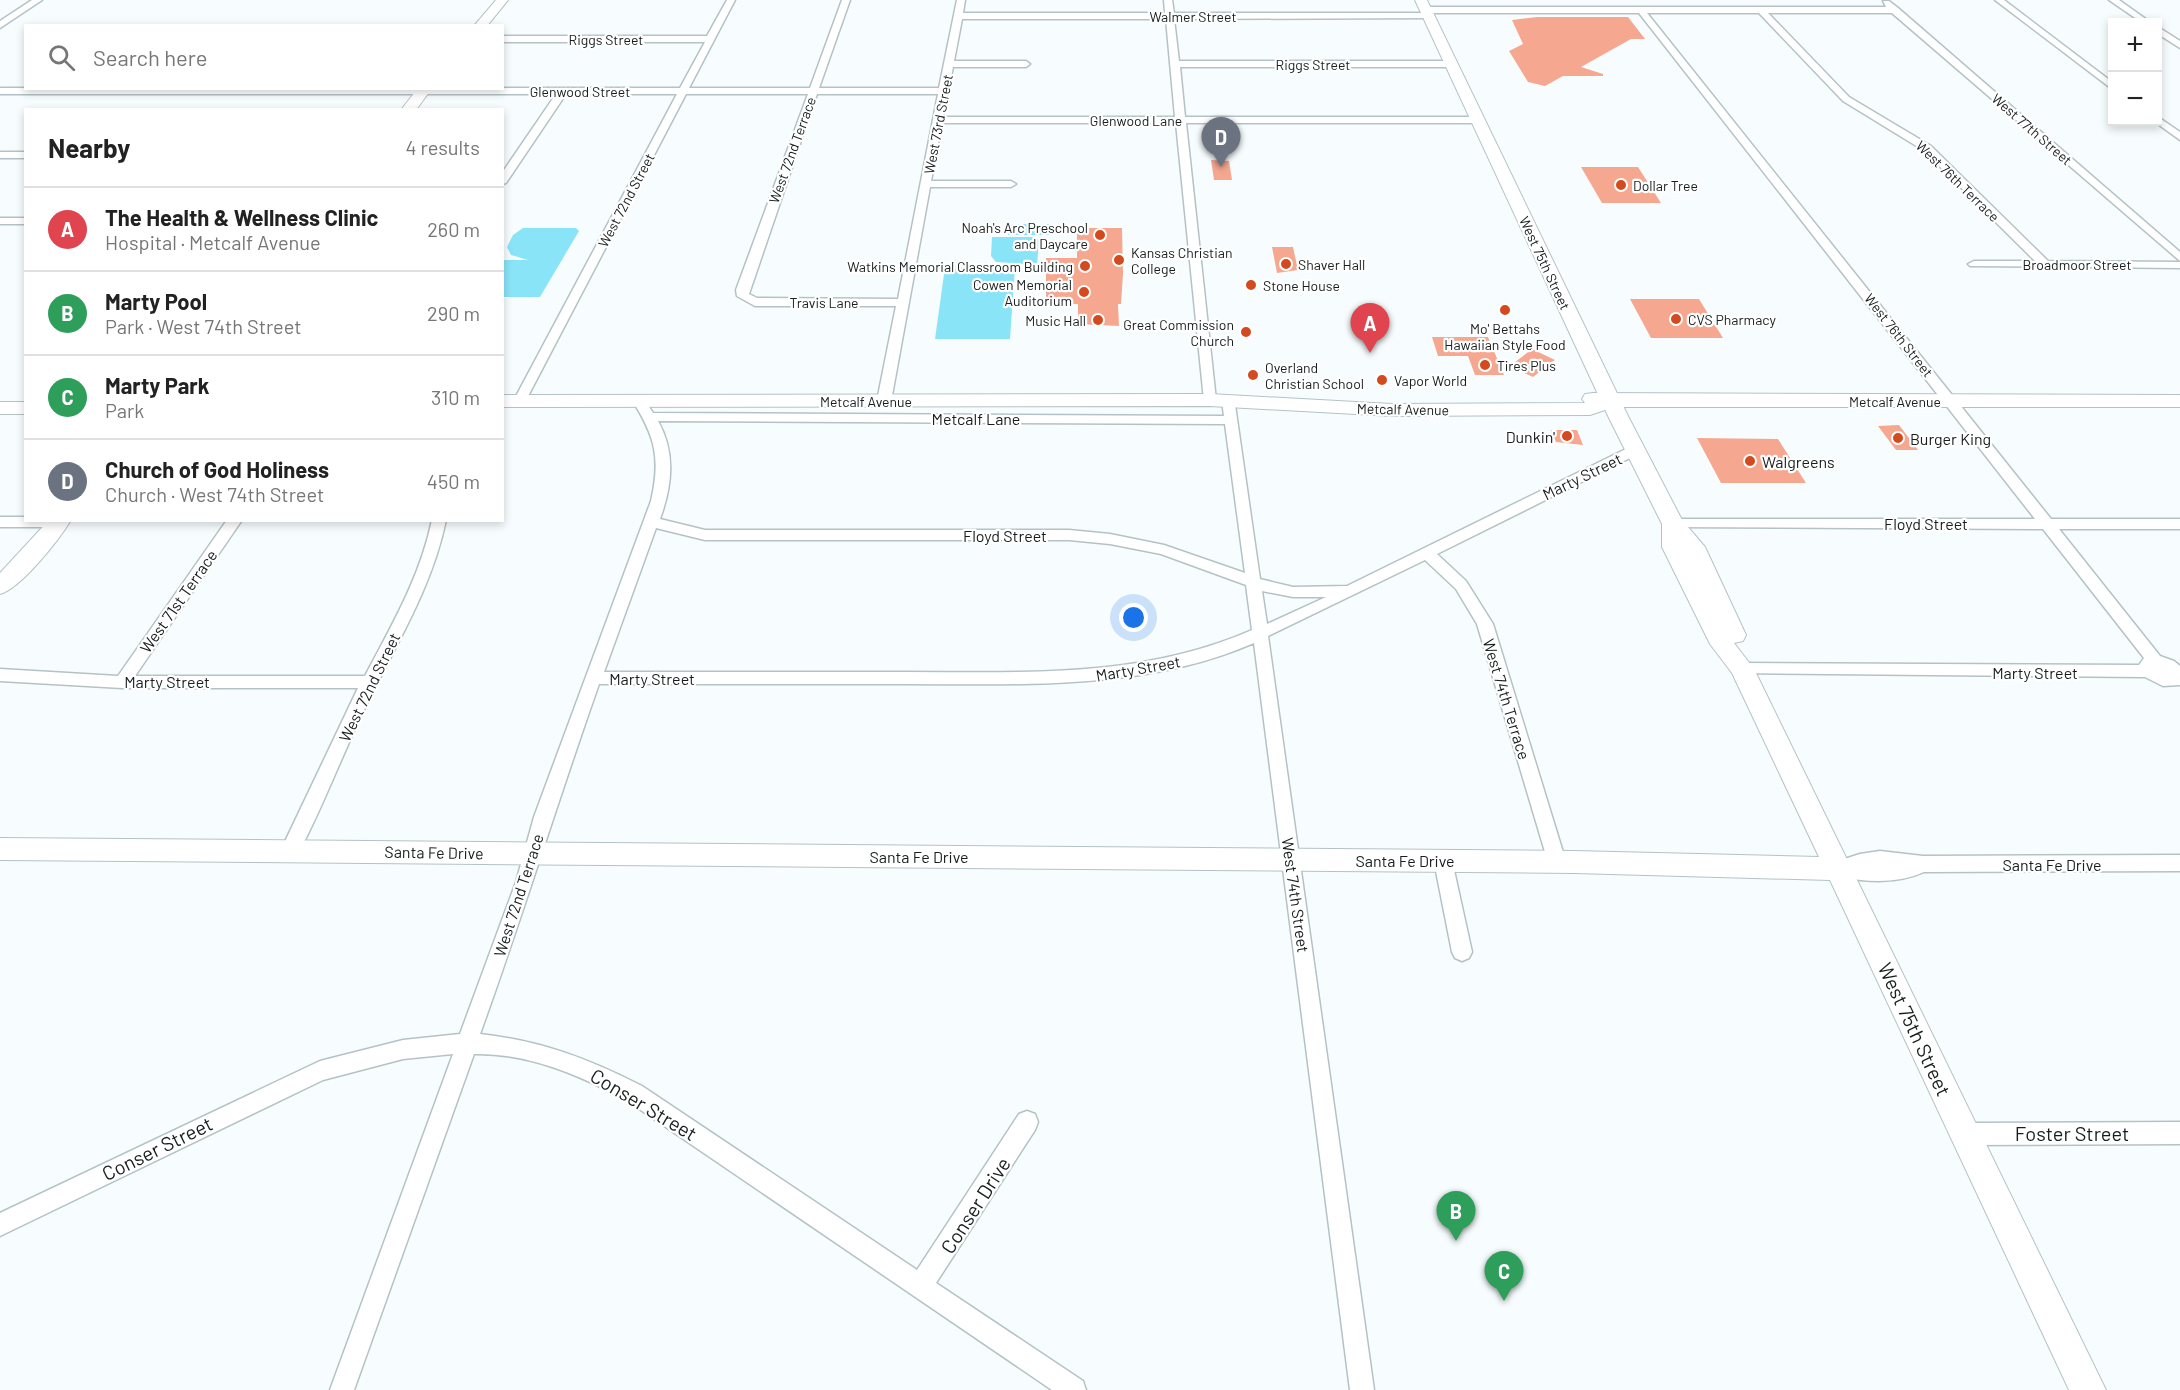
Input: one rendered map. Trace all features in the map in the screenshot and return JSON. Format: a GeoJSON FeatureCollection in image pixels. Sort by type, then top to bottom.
{"type":"FeatureCollection","features":[{"type":"Feature","properties":{"kind":"main road"},"geometry":{"type":"LineString","coordinates":[[482,24],[501,0]]}},
{"type":"Feature","properties":{"kind":"main road","name":"West 75th Street"},"geometry":{"type":"LineString","coordinates":[[1425,8],[1611,401],[1673,524],[1673,547],[1722,644],[1742,669],[2088,1390]]}},
{"type":"Feature","properties":{"kind":"main road"},"geometry":{"type":"LineString","coordinates":[[410,108],[425,90]]}},
{"type":"Feature","properties":{"kind":"main road"},"geometry":{"type":"LineString","coordinates":[[0,396],[24,396]]}},
{"type":"Feature","properties":{"kind":"main road","name":"Metcalf Avenue"},"geometry":{"type":"LineString","coordinates":[[511,400],[644,409],[884,401],[1392,410],[1590,409],[1611,401],[2180,401]]}},
{"type":"Feature","properties":{"kind":"main road"},"geometry":{"type":"LineString","coordinates":[[0,408],[24,408]]}},
{"type":"Feature","properties":{"kind":"main road"},"geometry":{"type":"LineString","coordinates":[[2,584],[29,558],[52,522]]}},
{"type":"Feature","properties":{"kind":"main road","name":"Santa Fe Drive"},"geometry":{"type":"LineString","coordinates":[[0,849],[290,850],[532,855],[1291,859],[1557,862],[1839,869]]}},
{"type":"Feature","properties":{"kind":"street"},"geometry":{"type":"LineString","coordinates":[[0,25],[38,0]]}},
{"type":"Feature","properties":{"kind":"street","name":"West 72nd Street"},"geometry":{"type":"LineString","coordinates":[[511,400],[683,91],[730,0]]}},
{"type":"Feature","properties":{"kind":"street","name":"West 72nd Terrace"},"geometry":{"type":"LineString","coordinates":[[745,299],[742,290],[846,0]]}},
{"type":"Feature","properties":{"kind":"street","name":"West 73rd Street"},"geometry":{"type":"LineString","coordinates":[[884,401],[961,0]]}},
{"type":"Feature","properties":{"kind":"street","name":"West 74th Street"},"geometry":{"type":"LineString","coordinates":[[1168,0],[1180,120],[1260,634],[1362,1390]]}},
{"type":"Feature","properties":{"kind":"street","name":"West 77th Street"},"geometry":{"type":"LineString","coordinates":[[1883,0],[2180,258]]}},
{"type":"Feature","properties":{"kind":"street"},"geometry":{"type":"LineString","coordinates":[[1999,0],[2108,83]]}},
{"type":"Feature","properties":{"kind":"street"},"geometry":{"type":"LineString","coordinates":[[2113,0],[2140,18]]}},
{"type":"Feature","properties":{"kind":"street","name":"Walmer Street"},"geometry":{"type":"LineString","coordinates":[[958,16],[1170,16],[1425,8],[1894,10]]}},
{"type":"Feature","properties":{"kind":"street","name":"West 76th Street"},"geometry":{"type":"LineString","coordinates":[[1641,10],[1952,401],[2047,523],[2152,666]]}},
{"type":"Feature","properties":{"kind":"street","name":"West 76th Terrace"},"geometry":{"type":"LineString","coordinates":[[1761,10],[1846,99],[1927,148],[2045,264]]}},
{"type":"Feature","properties":{"kind":"street"},"geometry":{"type":"LineString","coordinates":[[2162,33],[2180,45]]}},
{"type":"Feature","properties":{"kind":"street","name":"Riggs Street"},"geometry":{"type":"LineString","coordinates":[[504,39],[710,39]]}},
{"type":"Feature","properties":{"kind":"street","name":"West 73rd Street"},"geometry":{"type":"LineString","coordinates":[[949,64],[1026,64]]}},
{"type":"Feature","properties":{"kind":"street","name":"Riggs Street"},"geometry":{"type":"LineString","coordinates":[[1174,64],[1451,64]]}},
{"type":"Feature","properties":{"kind":"street","name":"Glenwood Street"},"geometry":{"type":"LineString","coordinates":[[0,91],[944,91]]}},
{"type":"Feature","properties":{"kind":"street"},"geometry":{"type":"LineString","coordinates":[[504,178],[563,92]]}},
{"type":"Feature","properties":{"kind":"street","name":"Glenwood Lane"},"geometry":{"type":"LineString","coordinates":[[938,120],[1477,120]]}},
{"type":"Feature","properties":{"kind":"street"},"geometry":{"type":"LineString","coordinates":[[2162,124],[2180,137]]}},
{"type":"Feature","properties":{"kind":"street"},"geometry":{"type":"LineString","coordinates":[[0,155],[24,155]]}},
{"type":"Feature","properties":{"kind":"street","name":"West 73rd Street"},"geometry":{"type":"LineString","coordinates":[[926,184],[1011,184]]}},
{"type":"Feature","properties":{"kind":"street"},"geometry":{"type":"LineString","coordinates":[[0,221],[24,221]]}},
{"type":"Feature","properties":{"kind":"street","name":"Broadmoor Street"},"geometry":{"type":"LineString","coordinates":[[1974,264],[2180,265]]}},
{"type":"Feature","properties":{"kind":"street","name":"Travis Lane"},"geometry":{"type":"LineString","coordinates":[[745,299],[763,302],[904,303]]}},
{"type":"Feature","properties":{"kind":"street","name":"Metcalf Lane"},"geometry":{"type":"LineString","coordinates":[[644,409],[1224,407]]}},
{"type":"Feature","properties":{"kind":"street","name":"West 72nd Terrace"},"geometry":{"type":"LineString","coordinates":[[342,1390],[525,882],[532,855],[593,678],[639,552],[653,522],[664,459],[662,444],[644,409]]}},
{"type":"Feature","properties":{"kind":"street","name":"Marty Street"},"geometry":{"type":"LineString","coordinates":[[593,678],[1085,676],[1134,671],[1177,663],[1260,634],[1635,450]]}},
{"type":"Feature","properties":{"kind":"street"},"geometry":{"type":"LineString","coordinates":[[0,522],[24,522]]}},
{"type":"Feature","properties":{"kind":"street","name":"West 71st Terrace"},"geometry":{"type":"LineString","coordinates":[[122,682],[234,522]]}},
{"type":"Feature","properties":{"kind":"street","name":"West 72nd Street"},"geometry":{"type":"LineString","coordinates":[[290,850],[417,589],[434,544],[439,522]]}},
{"type":"Feature","properties":{"kind":"street","name":"Floyd Street"},"geometry":{"type":"LineString","coordinates":[[653,522],[673,529],[705,535],[1069,535],[1110,539],[1164,550],[1252,582],[1293,592],[1351,590]]}},
{"type":"Feature","properties":{"kind":"street","name":"Floyd Street"},"geometry":{"type":"LineString","coordinates":[[1673,524],[2180,524]]}},
{"type":"Feature","properties":{"kind":"street","name":"West 74th Terrace"},"geometry":{"type":"LineString","coordinates":[[1427,553],[1461,585],[1485,624],[1557,862]]}},
{"type":"Feature","properties":{"kind":"street"},"geometry":{"type":"LineString","coordinates":[[2152,666],[2168,664],[2176,679]]}},
{"type":"Feature","properties":{"kind":"street","name":"Marty Street"},"geometry":{"type":"LineString","coordinates":[[1742,669],[2152,666]]}},
{"type":"Feature","properties":{"kind":"street","name":"Marty Street"},"geometry":{"type":"LineString","coordinates":[[0,675],[122,682],[370,682]]}},
{"type":"Feature","properties":{"kind":"street"},"geometry":{"type":"LineString","coordinates":[[1443,861],[1462,952]]}},
{"type":"Feature","properties":{"kind":"street","name":"Santa Fe Drive"},"geometry":{"type":"LineString","coordinates":[[1839,869],[1866,874],[1907,873],[1923,864],[2180,863]]}},
{"type":"Feature","properties":{"kind":"street","name":"Conser Street"},"geometry":{"type":"LineString","coordinates":[[0,1225],[320,1071],[366,1057],[436,1043],[494,1044],[556,1056],[603,1075],[1074,1390]]}},
{"type":"Feature","properties":{"kind":"street","name":"Conser Drive"},"geometry":{"type":"LineString","coordinates":[[921,1286],[1027,1122]]}},
{"type":"Feature","properties":{"kind":"street","name":"Foster Street"},"geometry":{"type":"LineString","coordinates":[[1965,1134],[2180,1133]]}},
{"type":"Feature","properties":{"kind":"shaded area"},"geometry":{"type":"Polygon","coordinates":[[[1009,224],[1049,224],[1049,235],[1008,235],[1009,224]]]}},
{"type":"Feature","properties":{"kind":"shaded area"},"geometry":{"type":"Polygon","coordinates":[[[523,228],[576,228],[579,231],[540,297],[504,297],[504,260],[528,260],[511,255],[507,247],[513,235],[523,228]]]}},
{"type":"Feature","properties":{"kind":"shaded area"},"geometry":{"type":"Polygon","coordinates":[[[992,237],[1035,237],[1039,240],[1037,265],[996,262],[991,256],[992,237]]]}},
{"type":"Feature","properties":{"kind":"shaded area"},"geometry":{"type":"Polygon","coordinates":[[[945,267],[1015,267],[1010,339],[935,339],[945,267]]]}},
{"type":"Feature","properties":{"kind":"building"},"geometry":{"type":"Polygon","coordinates":[[[1537,17],[1628,17],[1645,39],[1631,39],[1581,67],[1603,74],[1603,76],[1563,76],[1545,86],[1528,82],[1509,51],[1523,44],[1512,20],[1537,17]]]}},
{"type":"Feature","properties":{"kind":"building"},"geometry":{"type":"Polygon","coordinates":[[[1211,160],[1229,161],[1232,180],[1214,180],[1211,160]]]}},
{"type":"Feature","properties":{"kind":"building","name":"Dollar Tree"},"geometry":{"type":"Polygon","coordinates":[[[1581,167],[1638,167],[1661,203],[1602,203],[1581,167]]]}},
{"type":"Feature","properties":{"kind":"building"},"geometry":{"type":"Polygon","coordinates":[[[1077,228],[1122,228],[1123,274],[1121,304],[1118,304],[1119,326],[1078,324],[1078,304],[1046,304],[1046,258],[1077,258],[1077,228]]]}},
{"type":"Feature","properties":{"kind":"building"},"geometry":{"type":"Polygon","coordinates":[[[1272,247],[1293,247],[1298,270],[1277,273],[1272,247]]]}},
{"type":"Feature","properties":{"kind":"building","name":"CVS Pharmacy"},"geometry":{"type":"Polygon","coordinates":[[[1630,299],[1699,299],[1723,338],[1651,338],[1630,299]]]}},
{"type":"Feature","properties":{"kind":"building","name":"Tires Plus"},"geometry":{"type":"Polygon","coordinates":[[[1432,337],[1488,337],[1504,375],[1475,375],[1468,356],[1438,356],[1432,337]]]}},
{"type":"Feature","properties":{"kind":"building"},"geometry":{"type":"Polygon","coordinates":[[[1532,349],[1555,360],[1533,377],[1510,366],[1532,349]]]}},
{"type":"Feature","properties":{"kind":"building","name":"Burger King"},"geometry":{"type":"Polygon","coordinates":[[[1899,425],[1918,450],[1896,450],[1878,426],[1899,425]]]}},
{"type":"Feature","properties":{"kind":"building","name":"Dunkin'"},"geometry":{"type":"Polygon","coordinates":[[[1551,430],[1577,430],[1583,445],[1556,442],[1551,430]]]}},
{"type":"Feature","properties":{"kind":"building","name":"Walgreens"},"geometry":{"type":"Polygon","coordinates":[[[1697,438],[1778,439],[1806,483],[1721,483],[1697,438]]]}},
{"type":"Feature","properties":{"kind":"place","name":"Church of God Holiness"},"geometry":{"type":"Point","coordinates":[1221,167]}},
{"type":"Feature","properties":{"kind":"place","name":"Dollar Tree"},"geometry":{"type":"Point","coordinates":[1621,185]}},
{"type":"Feature","properties":{"kind":"place","name":"Noah's Arc Preschool and Daycare"},"geometry":{"type":"Point","coordinates":[1100,235]}},
{"type":"Feature","properties":{"kind":"place","name":"Kansas Christian College"},"geometry":{"type":"Point","coordinates":[1119,260]}},
{"type":"Feature","properties":{"kind":"place","name":"Shaver Hall"},"geometry":{"type":"Point","coordinates":[1286,264]}},
{"type":"Feature","properties":{"kind":"place","name":"Watkins Memorial Classroom Building"},"geometry":{"type":"Point","coordinates":[1085,266]}},
{"type":"Feature","properties":{"kind":"place","name":"Stone House"},"geometry":{"type":"Point","coordinates":[1251,285]}},
{"type":"Feature","properties":{"kind":"place","name":"Cowen Memorial Auditorium"},"geometry":{"type":"Point","coordinates":[1084,292]}},
{"type":"Feature","properties":{"kind":"place","name":"Mo' Bettahs Hawaiian Style Food"},"geometry":{"type":"Point","coordinates":[1505,310]}},
{"type":"Feature","properties":{"kind":"place","name":"CVS Pharmacy"},"geometry":{"type":"Point","coordinates":[1676,319]}},
{"type":"Feature","properties":{"kind":"place","name":"Music Hall"},"geometry":{"type":"Point","coordinates":[1098,320]}},
{"type":"Feature","properties":{"kind":"place","name":"Great Commission Church"},"geometry":{"type":"Point","coordinates":[1246,332]}},
{"type":"Feature","properties":{"kind":"place","name":"The Health & Wellness Clinic"},"geometry":{"type":"Point","coordinates":[1370,353]}},
{"type":"Feature","properties":{"kind":"place","name":"Tires Plus"},"geometry":{"type":"Point","coordinates":[1485,365]}},
{"type":"Feature","properties":{"kind":"place","name":"Overland Christian School"},"geometry":{"type":"Point","coordinates":[1253,375]}},
{"type":"Feature","properties":{"kind":"place","name":"Vapor World"},"geometry":{"type":"Point","coordinates":[1382,380]}},
{"type":"Feature","properties":{"kind":"place","name":"Dunkin'"},"geometry":{"type":"Point","coordinates":[1567,436]}},
{"type":"Feature","properties":{"kind":"place","name":"Burger King"},"geometry":{"type":"Point","coordinates":[1898,438]}},
{"type":"Feature","properties":{"kind":"place","name":"Walgreens"},"geometry":{"type":"Point","coordinates":[1750,461]}},
{"type":"Feature","properties":{"kind":"place","name":"Marty Pool"},"geometry":{"type":"Point","coordinates":[1456,1241]}},
{"type":"Feature","properties":{"kind":"place","name":"Marty Park"},"geometry":{"type":"Point","coordinates":[1504,1301]}}]}
